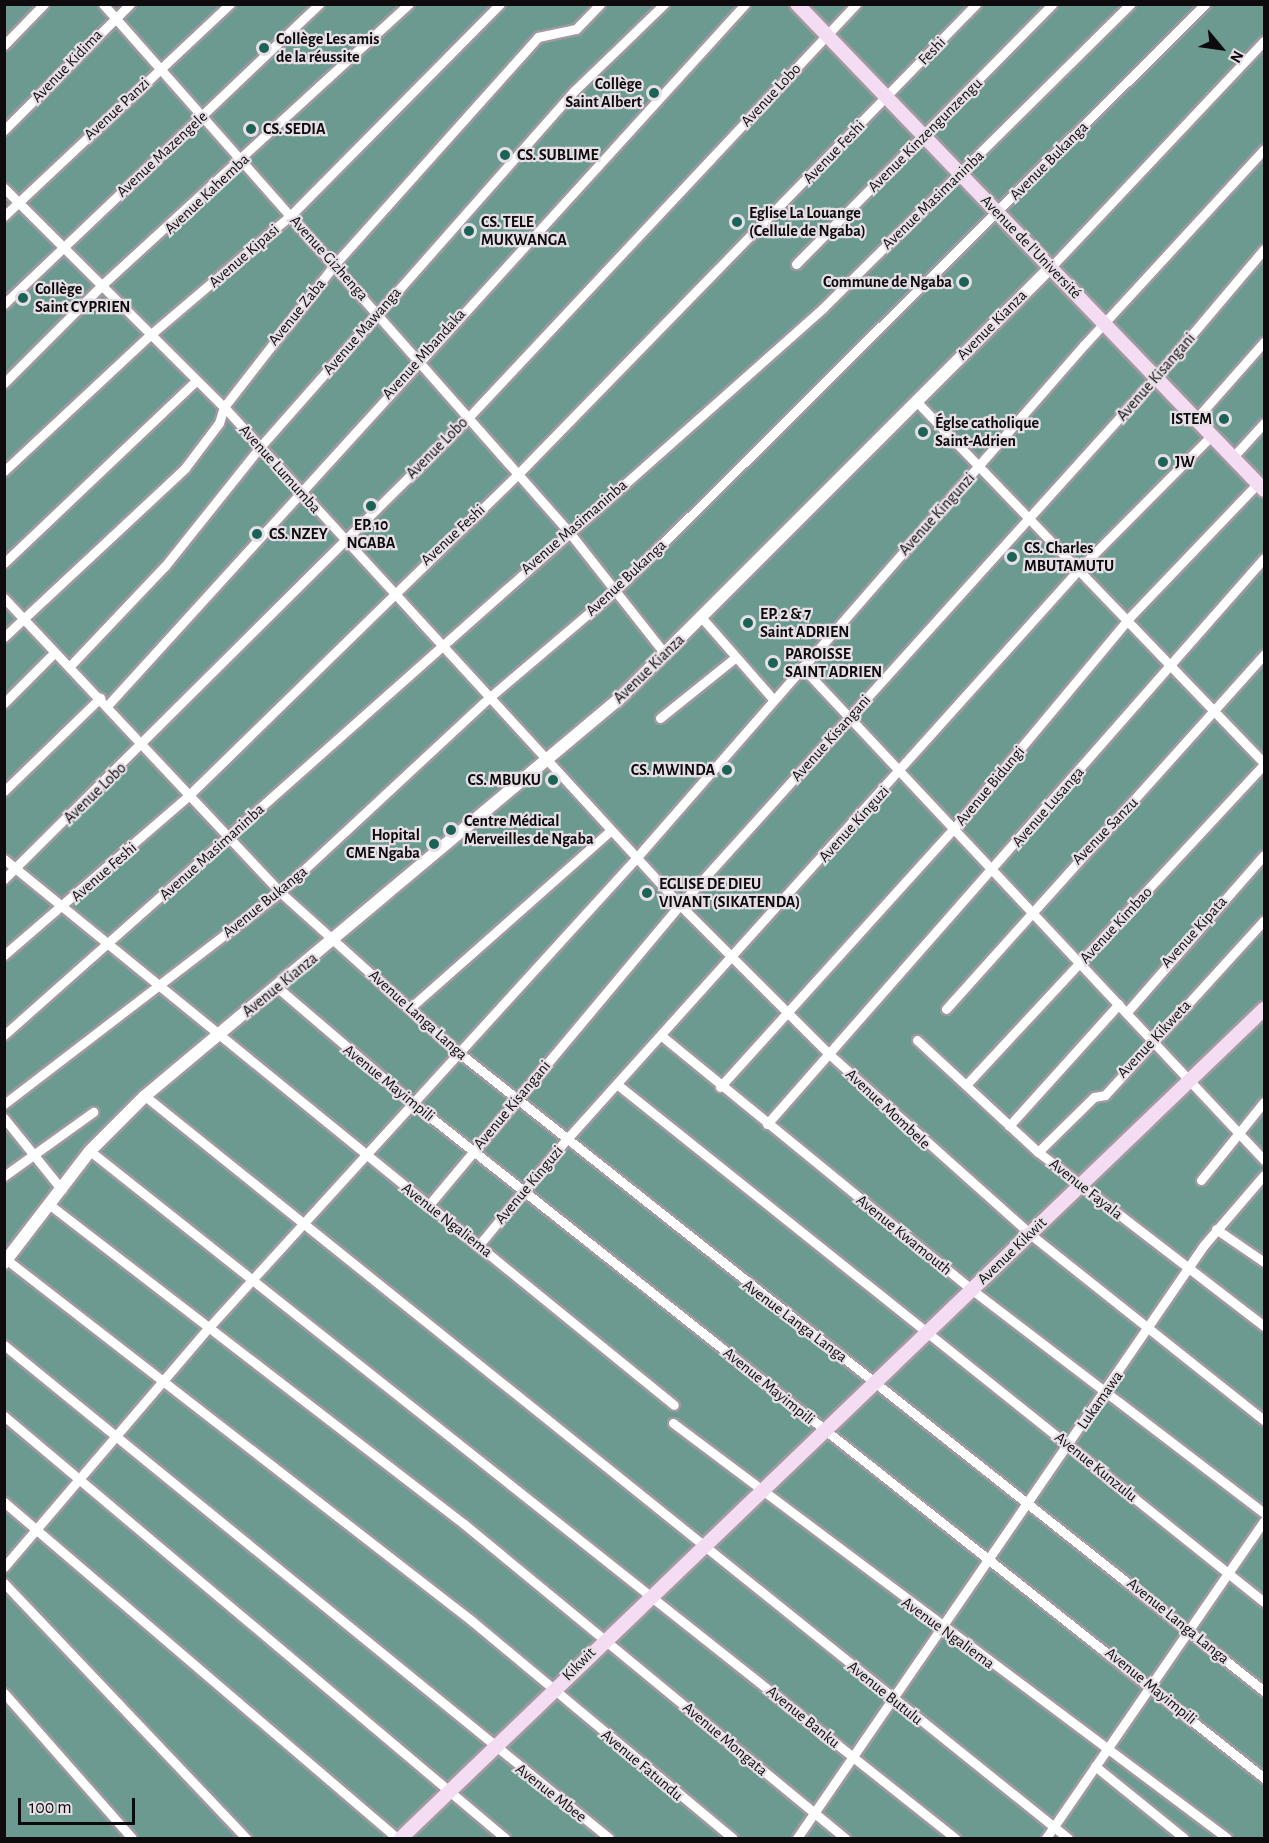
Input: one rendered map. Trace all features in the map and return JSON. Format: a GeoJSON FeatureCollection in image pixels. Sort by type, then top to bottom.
{"type":"FeatureCollection","features":[{"type":"Feature","properties":{"kind":"main road","name":"Avenue de l’Université"},"geometry":{"type":"LineString","coordinates":[[797,4],[1261,487]]}},
{"type":"Feature","properties":{"kind":"main road","name":"Avenue Kikwit"},"geometry":{"type":"LineString","coordinates":[[760,1493],[1264,1009]]}},
{"type":"Feature","properties":{"kind":"main road","name":"Kikwit"},"geometry":{"type":"LineString","coordinates":[[399,1839],[450,1793],[605,1638],[760,1493]]}},
{"type":"Feature","properties":{"kind":"street"},"geometry":{"type":"LineString","coordinates":[[4,45],[44,4]]}},
{"type":"Feature","properties":{"kind":"street","name":"Avenue Gizhenga"},"geometry":{"type":"LineString","coordinates":[[104,4],[114,18],[378,312],[467,419],[569,532],[665,654]]}},
{"type":"Feature","properties":{"kind":"street","name":"Avenue Kidima"},"geometry":{"type":"LineString","coordinates":[[4,130],[130,4]]}},
{"type":"Feature","properties":{"kind":"street","name":"Avenue Panzi"},"geometry":{"type":"LineString","coordinates":[[4,216],[230,4]]}},
{"type":"Feature","properties":{"kind":"street","name":"Avenue Mazengele"},"geometry":{"type":"LineString","coordinates":[[4,303],[319,4]]}},
{"type":"Feature","properties":{"kind":"street","name":"Avenue Kahemba"},"geometry":{"type":"LineString","coordinates":[[4,383],[103,284],[242,160],[409,4]]}},
{"type":"Feature","properties":{"kind":"street","name":"Avenue Kipasi"},"geometry":{"type":"LineString","coordinates":[[4,471],[150,335],[291,215],[500,4]]}},
{"type":"Feature","properties":{"kind":"street","name":"Avenue Zaba"},"geometry":{"type":"LineString","coordinates":[[4,637],[144,512],[198,450],[224,407],[335,264],[538,37],[576,29],[600,4]]}},
{"type":"Feature","properties":{"kind":"street","name":"Avenue Mawanga"},"geometry":{"type":"LineString","coordinates":[[69,667],[165,566],[260,447],[575,90],[664,4]]}},
{"type":"Feature","properties":{"kind":"street","name":"Avenue Mbandaka"},"geometry":{"type":"LineString","coordinates":[[107,706],[210,599],[300,491],[745,4]]}},
{"type":"Feature","properties":{"kind":"street","name":"Avenue Lobo"},"geometry":{"type":"LineString","coordinates":[[4,879],[140,749],[467,419],[856,4]]}},
{"type":"Feature","properties":{"kind":"street","name":"Feshi"},"geometry":{"type":"LineString","coordinates":[[887,98],[976,4]]}},
{"type":"Feature","properties":{"kind":"street","name":"Avenue Kinzengunzengu"},"geometry":{"type":"LineString","coordinates":[[796,264],[1052,4]]}},
{"type":"Feature","properties":{"kind":"street","name":"Avenue Masimaninba"},"geometry":{"type":"LineString","coordinates":[[4,1035],[228,839],[443,641],[823,308],[1130,4]]}},
{"type":"Feature","properties":{"kind":"street","name":"Avenue Bukanga"},"geometry":{"type":"LineString","coordinates":[[4,1104],[280,892],[490,697],[615,591],[998,213],[1205,4]]}},
{"type":"Feature","properties":{"kind":"street","name":"Avenue Kianza"},"geometry":{"type":"LineString","coordinates":[[6,1262],[90,1151],[145,1096],[336,940],[665,654],[1051,267],[1264,41]]}},
{"type":"Feature","properties":{"kind":"street","name":"Avenue Feshi"},"geometry":{"type":"LineString","coordinates":[[4,955],[63,907],[187,797],[396,589],[517,475],[887,98]]}},
{"type":"Feature","properties":{"kind":"street","name":"Avenue Kingunzi"},"geometry":{"type":"LineString","coordinates":[[4,1567],[211,1325],[255,1283],[458,1052],[638,856],[772,698],[802,667],[1104,324],[1264,149]]}},
{"type":"Feature","properties":{"kind":"street","name":"Avenue Lumumba"},"geometry":{"type":"LineString","coordinates":[[4,189],[103,284],[150,335],[224,407],[346,541],[396,589],[490,697],[548,758]]}},
{"type":"Feature","properties":{"kind":"street","name":"Avenue Kisangani"},"geometry":{"type":"LineString","coordinates":[[428,1206],[680,904],[1156,377],[1264,249]]}},
{"type":"Feature","properties":{"kind":"street"},"geometry":{"type":"LineString","coordinates":[[1196,419],[1264,342]]}},
{"type":"Feature","properties":{"kind":"street"},"geometry":{"type":"LineString","coordinates":[[4,562],[196,381]]}},
{"type":"Feature","properties":{"kind":"street"},"geometry":{"type":"LineString","coordinates":[[916,401],[1032,516],[1129,618],[1168,667],[1215,711],[1264,763]]}},
{"type":"Feature","properties":{"kind":"street"},"geometry":{"type":"LineString","coordinates":[[1233,457],[1264,423]]}},
{"type":"Feature","properties":{"kind":"street","name":"Avenue Kinguzi"},"geometry":{"type":"LineString","coordinates":[[479,1245],[523,1189],[566,1140],[663,1037],[902,772],[1081,567],[1212,435]]}},
{"type":"Feature","properties":{"kind":"street","name":"Avenue Bidungi"},"geometry":{"type":"LineString","coordinates":[[720,1087],[955,827],[1129,618],[1261,487]]}},
{"type":"Feature","properties":{"kind":"street","name":"Avenue Lusanga"},"geometry":{"type":"LineString","coordinates":[[766,1124],[993,871],[1264,558]]}},
{"type":"Feature","properties":{"kind":"street","name":"Avenue Langa Langa"},"geometry":{"type":"LineString","coordinates":[[4,598],[54,653],[100,698],[140,749],[280,892],[458,1052],[566,1140],[1029,1502],[1264,1691]]}},
{"type":"Feature","properties":{"kind":"street"},"geometry":{"type":"LineString","coordinates":[[702,618],[772,698]]}},
{"type":"Feature","properties":{"kind":"street"},"geometry":{"type":"LineString","coordinates":[[4,703],[54,653]]}},
{"type":"Feature","properties":{"kind":"street","name":"Avenue Sanzu"},"geometry":{"type":"LineString","coordinates":[[946,1009],[1030,910],[1215,711],[1264,654]]}},
{"type":"Feature","properties":{"kind":"street"},"geometry":{"type":"LineString","coordinates":[[660,718],[736,657]]}},
{"type":"Feature","properties":{"kind":"street"},"geometry":{"type":"LineString","coordinates":[[802,667],[955,827],[993,871],[1264,1160]]}},
{"type":"Feature","properties":{"kind":"street"},"geometry":{"type":"LineString","coordinates":[[4,791],[100,698]]}},
{"type":"Feature","properties":{"kind":"street","name":"Avenue Mombele"},"geometry":{"type":"LineString","coordinates":[[548,758],[680,904],[829,1054],[1030,1234],[1264,1420]]}},
{"type":"Feature","properties":{"kind":"street","name":"Avenue Kimbao"},"geometry":{"type":"LineString","coordinates":[[966,1085],[1264,763]]}},
{"type":"Feature","properties":{"kind":"street"},"geometry":{"type":"LineString","coordinates":[[410,1008],[611,830]]}},
{"type":"Feature","properties":{"kind":"street","name":"Avenue Kipata"},"geometry":{"type":"LineString","coordinates":[[1127,1012],[1264,855]]}},
{"type":"Feature","properties":{"kind":"street","name":"Avenue Ngaliema"},"geometry":{"type":"LineString","coordinates":[[4,859],[156,987],[221,1034],[366,1157],[479,1245],[674,1405]]}},
{"type":"Feature","properties":{"kind":"street","name":"Avenue Kikweta"},"geometry":{"type":"LineString","coordinates":[[1038,1152],[1094,1097],[1105,1095],[1264,920]]}},
{"type":"Feature","properties":{"kind":"street","name":"Avenue Mayimpili"},"geometry":{"type":"LineString","coordinates":[[278,988],[414,1104],[1151,1686],[1264,1778]]}},
{"type":"Feature","properties":{"kind":"street"},"geometry":{"type":"LineString","coordinates":[[1008,1126],[1119,1004]]}},
{"type":"Feature","properties":{"kind":"street","name":"Avenue Kwamouth"},"geometry":{"type":"LineString","coordinates":[[663,1037],[720,1087],[972,1289],[1264,1513]]}},
{"type":"Feature","properties":{"kind":"street","name":"Avenue Fayala"},"geometry":{"type":"LineString","coordinates":[[917,1040],[1038,1152],[1264,1326]]}},
{"type":"Feature","properties":{"kind":"street"},"geometry":{"type":"LineString","coordinates":[[618,1085],[925,1334]]}},
{"type":"Feature","properties":{"kind":"street","name":"Avenue Butulu"},"geometry":{"type":"LineString","coordinates":[[145,1096],[1068,1839]]}},
{"type":"Feature","properties":{"kind":"street"},"geometry":{"type":"LineString","coordinates":[[1202,1180],[1237,1132],[1264,1102]]}},
{"type":"Feature","properties":{"kind":"street"},"geometry":{"type":"LineString","coordinates":[[4,1176],[93,1112]]}},
{"type":"Feature","properties":{"kind":"street"},"geometry":{"type":"LineString","coordinates":[[4,1118],[62,1190]]}},
{"type":"Feature","properties":{"kind":"street","name":"Avenue Banku"},"geometry":{"type":"LineString","coordinates":[[90,1151],[955,1839]]}},
{"type":"Feature","properties":{"kind":"street","name":"Lukamawa"},"geometry":{"type":"LineString","coordinates":[[797,1839],[813,1813],[932,1650],[939,1628],[1107,1393],[1216,1229],[1264,1175]]}},
{"type":"Feature","properties":{"kind":"street","name":"Avenue Mongata"},"geometry":{"type":"LineString","coordinates":[[50,1205],[211,1325],[605,1638],[845,1839]]}},
{"type":"Feature","properties":{"kind":"street"},"geometry":{"type":"LineString","coordinates":[[1216,1229],[1264,1262]]}},
{"type":"Feature","properties":{"kind":"street","name":"Avenue Fatundu"},"geometry":{"type":"LineString","coordinates":[[6,1262],[165,1379],[553,1690],[732,1839]]}},
{"type":"Feature","properties":{"kind":"street","name":"Avenue Kunzulu"},"geometry":{"type":"LineString","coordinates":[[925,1334],[1264,1602]]}},
{"type":"Feature","properties":{"kind":"street","name":"Avenue Mbee"},"geometry":{"type":"LineString","coordinates":[[4,1345],[494,1748],[609,1839]]}},
{"type":"Feature","properties":{"kind":"street"},"geometry":{"type":"LineString","coordinates":[[4,1416],[81,1478],[505,1839]]}},
{"type":"Feature","properties":{"kind":"street","name":"Avenue Ngaliema"},"geometry":{"type":"LineString","coordinates":[[673,1424],[736,1467],[760,1493],[939,1628],[1227,1839]]}},
{"type":"Feature","properties":{"kind":"street"},"geometry":{"type":"LineString","coordinates":[[4,1502],[36,1532],[399,1839]]}},
{"type":"Feature","properties":{"kind":"street"},"geometry":{"type":"LineString","coordinates":[[1046,1839],[1264,1521]]}},
{"type":"Feature","properties":{"kind":"street"},"geometry":{"type":"LineString","coordinates":[[4,1583],[246,1839]]}},
{"type":"Feature","properties":{"kind":"street"},"geometry":{"type":"LineString","coordinates":[[4,1693],[132,1839]]}},
{"type":"Feature","properties":{"kind":"street"},"geometry":{"type":"LineString","coordinates":[[1095,1766],[1184,1839]]}},
{"type":"Feature","properties":{"kind":"shaded area"},"geometry":{"type":"Polygon","coordinates":[[[5,5],[1264,5],[1264,1838],[5,1838],[5,5]]]}},
{"type":"Feature","properties":{"kind":"place","name":"Collège Les amis de la réussite"},"geometry":{"type":"Point","coordinates":[264,48]}},
{"type":"Feature","properties":{"kind":"place","name":"Collège Saint Albert"},"geometry":{"type":"Point","coordinates":[654,93]}},
{"type":"Feature","properties":{"kind":"place","name":"CS. SEDIA"},"geometry":{"type":"Point","coordinates":[251,129]}},
{"type":"Feature","properties":{"kind":"place","name":"CS. SUBLIME"},"geometry":{"type":"Point","coordinates":[505,155]}},
{"type":"Feature","properties":{"kind":"place","name":"Eglise La Louange (Cellule de Ngaba)"},"geometry":{"type":"Point","coordinates":[737,222]}},
{"type":"Feature","properties":{"kind":"place","name":"CS. TELE MUKWANGA"},"geometry":{"type":"Point","coordinates":[469,231]}},
{"type":"Feature","properties":{"kind":"place","name":"Commune de Ngaba"},"geometry":{"type":"Point","coordinates":[964,282]}},
{"type":"Feature","properties":{"kind":"place","name":"Collège Saint CYPRIEN"},"geometry":{"type":"Point","coordinates":[23,298]}},
{"type":"Feature","properties":{"kind":"place","name":"ISTEM"},"geometry":{"type":"Point","coordinates":[1224,419]}},
{"type":"Feature","properties":{"kind":"place","name":"Églse catholique Saint-Adrien"},"geometry":{"type":"Point","coordinates":[923,432]}},
{"type":"Feature","properties":{"kind":"place","name":"JW"},"geometry":{"type":"Point","coordinates":[1163,462]}},
{"type":"Feature","properties":{"kind":"place","name":"EP. 10 NGABA"},"geometry":{"type":"Point","coordinates":[371,506]}},
{"type":"Feature","properties":{"kind":"place","name":"CS. NZEY"},"geometry":{"type":"Point","coordinates":[257,534]}},
{"type":"Feature","properties":{"kind":"place","name":"CS. Charles MBUTAMUTU"},"geometry":{"type":"Point","coordinates":[1012,557]}},
{"type":"Feature","properties":{"kind":"place","name":"EP. 2 & 7 Saint ADRIEN"},"geometry":{"type":"Point","coordinates":[748,623]}},
{"type":"Feature","properties":{"kind":"place","name":"PAROISSE SAINT ADRIEN"},"geometry":{"type":"Point","coordinates":[773,663]}},
{"type":"Feature","properties":{"kind":"place","name":"CS. MWINDA"},"geometry":{"type":"Point","coordinates":[727,770]}},
{"type":"Feature","properties":{"kind":"place","name":"CS. MBUKU"},"geometry":{"type":"Point","coordinates":[553,780]}},
{"type":"Feature","properties":{"kind":"place","name":"Centre Médical Merveilles de Ngaba"},"geometry":{"type":"Point","coordinates":[451,830]}},
{"type":"Feature","properties":{"kind":"place","name":"Hopital CME Ngaba"},"geometry":{"type":"Point","coordinates":[434,844]}},
{"type":"Feature","properties":{"kind":"place","name":"EGLISE DE DIEU VIVANT (SIKATENDA)"},"geometry":{"type":"Point","coordinates":[647,893]}}]}
